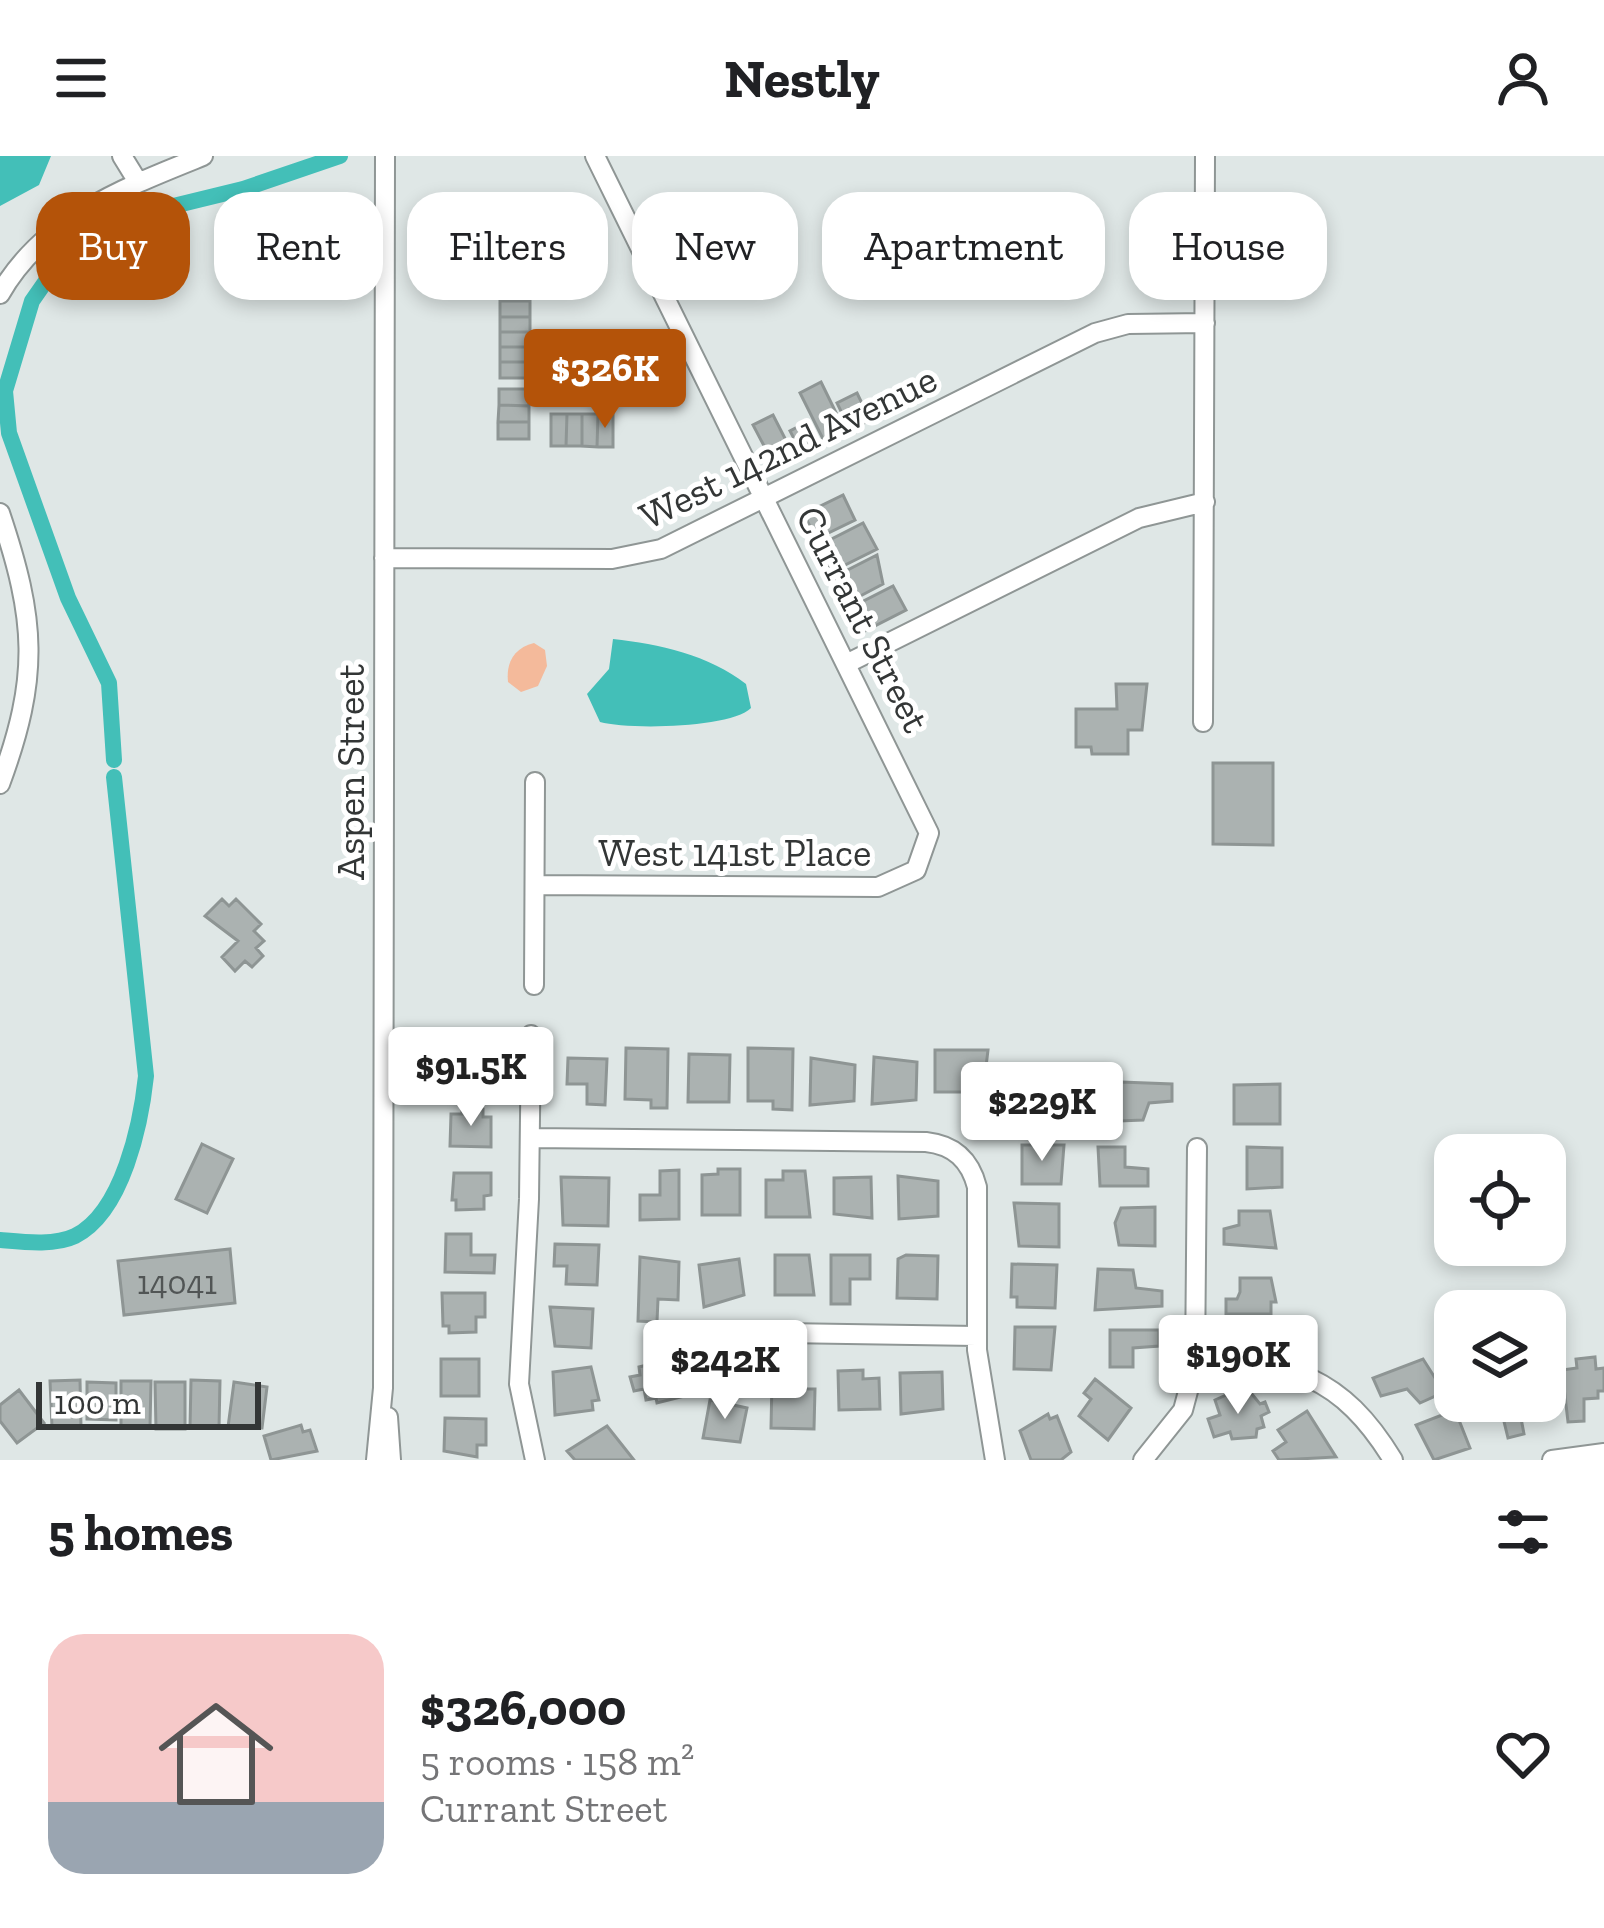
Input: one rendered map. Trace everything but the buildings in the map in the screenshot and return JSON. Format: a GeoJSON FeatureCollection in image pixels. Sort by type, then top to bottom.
{"type":"FeatureCollection","features":[{"type":"Feature","properties":{"kind":"street"},"geometry":{"type":"LineString","coordinates":[[122,156],[138,182]]}},
{"type":"Feature","properties":{"kind":"street"},"geometry":{"type":"LineString","coordinates":[[0,294],[30,252],[64,223],[138,182],[203,156]]}},
{"type":"Feature","properties":{"kind":"street","name":"Aspen Street"},"geometry":{"type":"LineString","coordinates":[[376,1460],[383,1388],[385,156]]}},
{"type":"Feature","properties":{"kind":"street","name":"Currant Street"},"geometry":{"type":"LineString","coordinates":[[595,156],[927,822],[925,857]]}},
{"type":"Feature","properties":{"kind":"street"},"geometry":{"type":"LineString","coordinates":[[1203,722],[1205,156]]}},
{"type":"Feature","properties":{"kind":"street","name":"West 142nd Avenue"},"geometry":{"type":"LineString","coordinates":[[384,558],[628,557],[661,549],[1095,333],[1128,324],[1205,323]]}},
{"type":"Feature","properties":{"kind":"street"},"geometry":{"type":"LineString","coordinates":[[848,663],[1125,524],[1204,502]]}},
{"type":"Feature","properties":{"kind":"street"},"geometry":{"type":"LineString","coordinates":[[0,513],[25,593],[32,634],[24,704],[0,784]]}},
{"type":"Feature","properties":{"kind":"street"},"geometry":{"type":"LineString","coordinates":[[534,985],[535,782]]}},
{"type":"Feature","properties":{"kind":"street","name":"West 141st Place"},"geometry":{"type":"LineString","coordinates":[[535,885],[878,887],[906,879],[925,857]]}},
{"type":"Feature","properties":{"kind":"street"},"geometry":{"type":"LineString","coordinates":[[531,1034],[519,1384],[536,1460]]}},
{"type":"Feature","properties":{"kind":"street"},"geometry":{"type":"LineString","coordinates":[[530,1138],[926,1142],[962,1157],[977,1187],[976,1336],[980,1389],[995,1460]]}},
{"type":"Feature","properties":{"kind":"street"},"geometry":{"type":"LineString","coordinates":[[962,1157],[977,1141]]}},
{"type":"Feature","properties":{"kind":"street"},"geometry":{"type":"LineString","coordinates":[[1143,1460],[1183,1410],[1196,1358],[1197,1148]]}},
{"type":"Feature","properties":{"kind":"street"},"geometry":{"type":"LineString","coordinates":[[730,1354],[783,1333],[976,1336]]}},
{"type":"Feature","properties":{"kind":"street"},"geometry":{"type":"LineString","coordinates":[[1196,1358],[1256,1360],[1305,1374],[1359,1412],[1393,1460]]}},
{"type":"Feature","properties":{"kind":"street","name":"Aspen Street"},"geometry":{"type":"LineString","coordinates":[[383,1388],[391,1460]]}},
{"type":"Feature","properties":{"kind":"street"},"geometry":{"type":"LineString","coordinates":[[1552,1460],[1604,1453]]}},
{"type":"Feature","properties":{"kind":"shaded area"},"geometry":{"type":"Polygon","coordinates":[[[534,643],[545,650],[547,666],[538,686],[521,692],[508,682],[508,668],[516,652],[534,643]]]}},
{"type":"Feature","properties":{"kind":"water"},"geometry":{"type":"Polygon","coordinates":[[[0,156],[51,156],[39,185],[0,206],[0,156]]]}},
{"type":"Feature","properties":{"kind":"water"},"geometry":{"type":"Polygon","coordinates":[[[613,639],[666,648],[716,665],[746,684],[751,708],[723,720],[679,726],[600,722],[587,694],[609,669],[613,639]]]}},
{"type":"Feature","properties":{"kind":"waterway"},"geometry":{"type":"LineString","coordinates":[[114,760],[109,683],[68,598],[9,433],[5,391],[32,301],[55,268],[157,210],[243,189],[340,156]]}},
{"type":"Feature","properties":{"kind":"waterway"},"geometry":{"type":"LineString","coordinates":[[0,1240],[58,1241],[92,1224],[127,1165],[140,1117],[146,1076],[114,777]]}}]}
